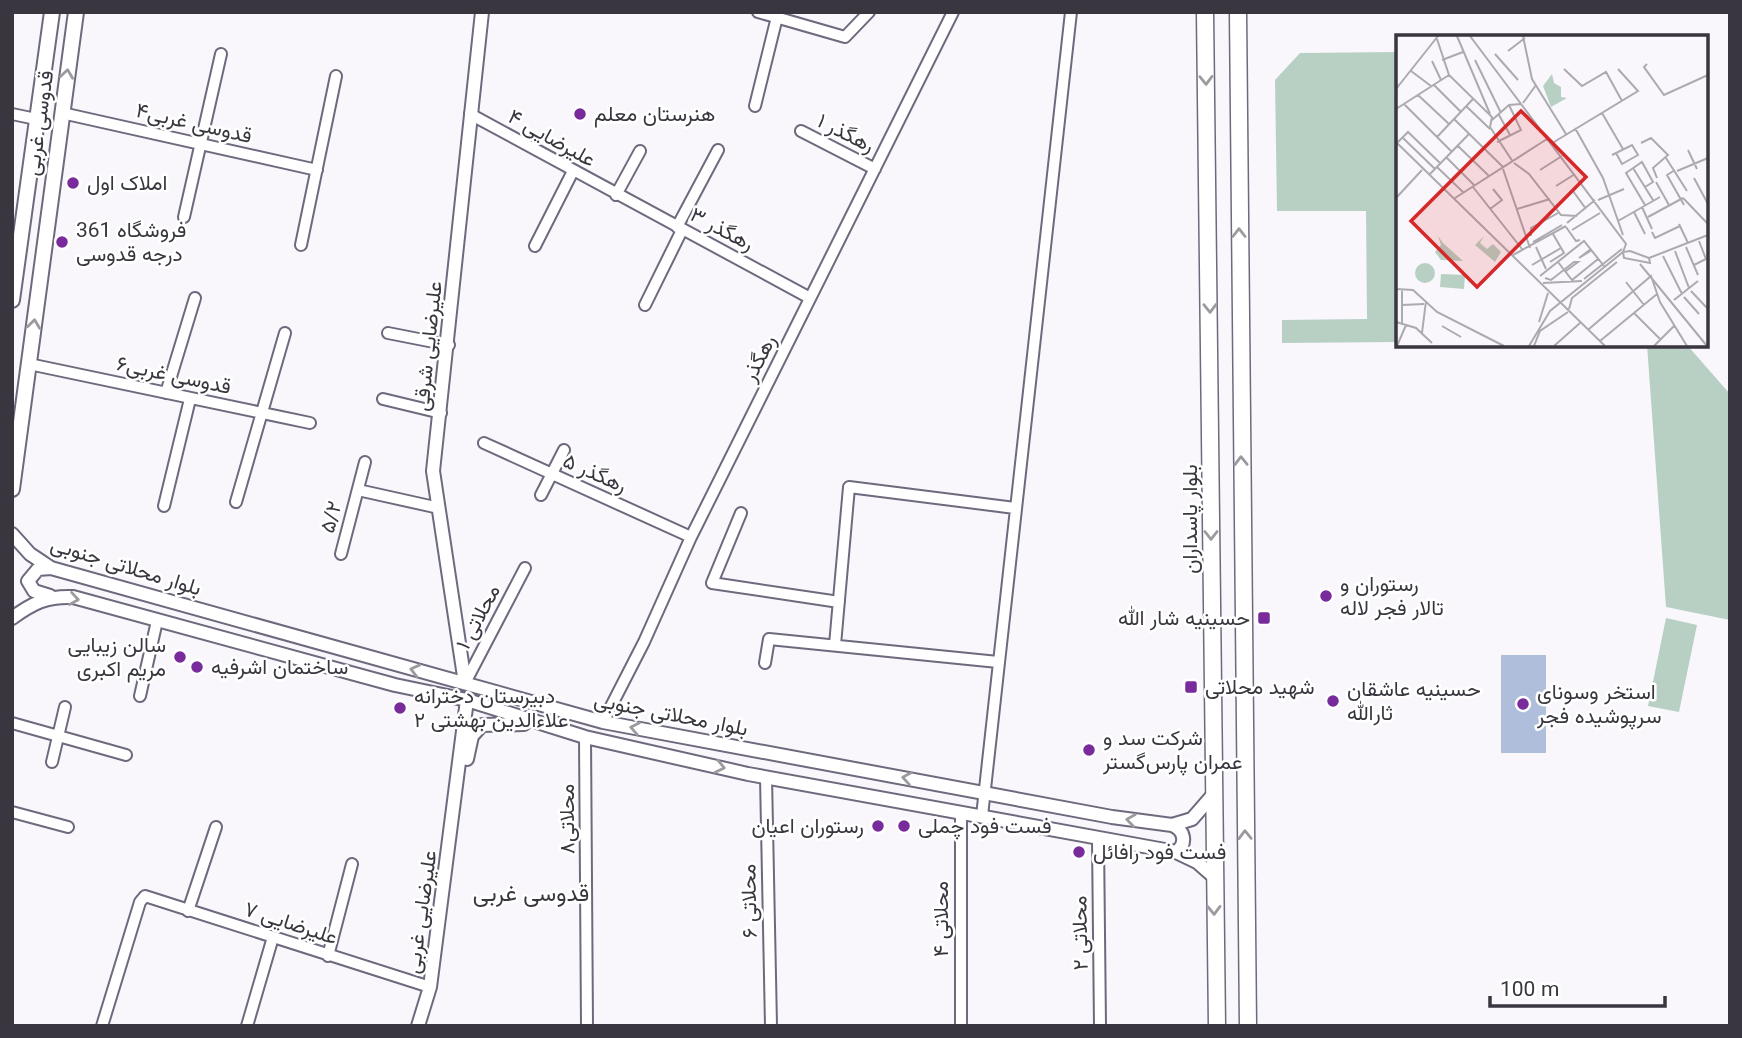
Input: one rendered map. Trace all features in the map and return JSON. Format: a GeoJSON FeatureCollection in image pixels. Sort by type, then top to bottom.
{"type":"FeatureCollection","features":[{"type":"Feature","properties":{"kind":"main road","name":"قدوسی غربی"},"geometry":{"type":"LineString","coordinates":[[12,300],[52,12]]}},
{"type":"Feature","properties":{"kind":"main road","name":"قدوسی غربی"},"geometry":{"type":"LineString","coordinates":[[12,489],[76,12]]}},
{"type":"Feature","properties":{"kind":"main road","name":"بلوار پاسداران"},"geometry":{"type":"LineString","coordinates":[[1205,12],[1212,796],[1217,1026]]}},
{"type":"Feature","properties":{"kind":"main road"},"geometry":{"type":"LineString","coordinates":[[1238,12],[1248,1026]]}},
{"type":"Feature","properties":{"kind":"main road"},"geometry":{"type":"LineString","coordinates":[[20,243],[44,246]]}},
{"type":"Feature","properties":{"kind":"main road"},"geometry":{"type":"LineString","coordinates":[[1210,395],[1240,394]]}},
{"type":"Feature","properties":{"kind":"street","name":"علیرضایی شرقی"},"geometry":{"type":"LineString","coordinates":[[465,683],[433,471],[449,345],[482,12]]}},
{"type":"Feature","properties":{"kind":"street"},"geometry":{"type":"LineString","coordinates":[[758,12],[845,37],[869,12]]}},
{"type":"Feature","properties":{"kind":"street","name":"رهگذر"},"geometry":{"type":"LineString","coordinates":[[603,722],[644,642],[691,537],[953,12]]}},
{"type":"Feature","properties":{"kind":"street"},"geometry":{"type":"LineString","coordinates":[[982,816],[1071,12]]}},
{"type":"Feature","properties":{"kind":"street"},"geometry":{"type":"LineString","coordinates":[[755,106],[777,18]]}},
{"type":"Feature","properties":{"kind":"street"},"geometry":{"type":"LineString","coordinates":[[184,217],[221,54]]}},
{"type":"Feature","properties":{"kind":"street"},"geometry":{"type":"LineString","coordinates":[[300,245],[336,76]]}},
{"type":"Feature","properties":{"kind":"street","name":"قدوسی غربی۴"},"geometry":{"type":"LineString","coordinates":[[62,113],[317,170]]}},
{"type":"Feature","properties":{"kind":"street"},"geometry":{"type":"LineString","coordinates":[[12,114],[36,119]]}},
{"type":"Feature","properties":{"kind":"street","name":"۴ علیرضایی"},"geometry":{"type":"LineString","coordinates":[[470,114],[616,195]]}},
{"type":"Feature","properties":{"kind":"street","name":"۱ رهگذر"},"geometry":{"type":"LineString","coordinates":[[801,131],[874,169]]}},
{"type":"Feature","properties":{"kind":"street"},"geometry":{"type":"LineString","coordinates":[[645,305],[718,149]]}},
{"type":"Feature","properties":{"kind":"street"},"geometry":{"type":"LineString","coordinates":[[616,195],[640,151]]}},
{"type":"Feature","properties":{"kind":"street"},"geometry":{"type":"LineString","coordinates":[[534,246],[573,171]]}},
{"type":"Feature","properties":{"kind":"street","name":"۳ رهگذر"},"geometry":{"type":"LineString","coordinates":[[616,195],[810,298]]}},
{"type":"Feature","properties":{"kind":"street"},"geometry":{"type":"LineString","coordinates":[[166,393],[195,298]]}},
{"type":"Feature","properties":{"kind":"street"},"geometry":{"type":"LineString","coordinates":[[236,502],[285,333]]}},
{"type":"Feature","properties":{"kind":"street"},"geometry":{"type":"LineString","coordinates":[[388,333],[449,345]]}},
{"type":"Feature","properties":{"kind":"street","name":"قدوسی غربی۶"},"geometry":{"type":"LineString","coordinates":[[29,364],[310,424]]}},
{"type":"Feature","properties":{"kind":"street"},"geometry":{"type":"LineString","coordinates":[[164,506],[190,399]]}},
{"type":"Feature","properties":{"kind":"street"},"geometry":{"type":"LineString","coordinates":[[383,399],[441,413]]}},
{"type":"Feature","properties":{"kind":"street","name":"۵ رهگذر"},"geometry":{"type":"LineString","coordinates":[[484,443],[691,537]]}},
{"type":"Feature","properties":{"kind":"street"},"geometry":{"type":"LineString","coordinates":[[541,495],[564,450]]}},
{"type":"Feature","properties":{"kind":"street","name":"۵/۲"},"geometry":{"type":"LineString","coordinates":[[341,554],[365,463]]}},
{"type":"Feature","properties":{"kind":"street"},"geometry":{"type":"LineString","coordinates":[[835,645],[849,487],[1015,508]]}},
{"type":"Feature","properties":{"kind":"street"},"geometry":{"type":"LineString","coordinates":[[358,490],[439,508]]}},
{"type":"Feature","properties":{"kind":"street"},"geometry":{"type":"LineString","coordinates":[[741,513],[712,583],[839,602]]}},
{"type":"Feature","properties":{"kind":"street","name":"بلوار محلاتی جنوبی"},"geometry":{"type":"LineString","coordinates":[[12,534],[30,554],[51,568],[603,722],[1171,825]]}},
{"type":"Feature","properties":{"kind":"street"},"geometry":{"type":"LineString","coordinates":[[50,596],[34,592],[27,581],[38,569],[51,568]]}},
{"type":"Feature","properties":{"kind":"street","name":"۱ محلاتی"},"geometry":{"type":"LineString","coordinates":[[465,683],[525,568]]}},
{"type":"Feature","properties":{"kind":"street"},"geometry":{"type":"LineString","coordinates":[[12,618],[33,603],[50,596]]}},
{"type":"Feature","properties":{"kind":"street","name":"بلوار محلاتی جنوبی"},"geometry":{"type":"LineString","coordinates":[[50,596],[73,597],[395,685],[467,699],[585,737],[766,777],[1098,840],[1176,852],[1197,862],[1213,876]]}},
{"type":"Feature","properties":{"kind":"street"},"geometry":{"type":"LineString","coordinates":[[140,696],[157,621]]}},
{"type":"Feature","properties":{"kind":"street"},"geometry":{"type":"LineString","coordinates":[[765,663],[769,639],[998,662]]}},
{"type":"Feature","properties":{"kind":"street","name":"علیرضایی غربی"},"geometry":{"type":"LineString","coordinates":[[418,1026],[430,987],[467,699]]}},
{"type":"Feature","properties":{"kind":"street"},"geometry":{"type":"LineString","coordinates":[[52,762],[65,707]]}},
{"type":"Feature","properties":{"kind":"street"},"geometry":{"type":"LineString","coordinates":[[12,723],[126,755]]}},
{"type":"Feature","properties":{"kind":"street","name":"علیرضایی غربی"},"geometry":{"type":"LineString","coordinates":[[455,803],[472,736],[482,725],[541,725]]}},
{"type":"Feature","properties":{"kind":"street","name":"محلاتی۸"},"geometry":{"type":"LineString","coordinates":[[585,737],[587,1026]]}},
{"type":"Feature","properties":{"kind":"street","name":"۶ محلاتی"},"geometry":{"type":"LineString","coordinates":[[766,777],[771,1025]]}},
{"type":"Feature","properties":{"kind":"street"},"geometry":{"type":"LineString","coordinates":[[1171,825],[1192,819],[1212,796]]}},
{"type":"Feature","properties":{"kind":"street"},"geometry":{"type":"LineString","coordinates":[[12,812],[68,827]]}},
{"type":"Feature","properties":{"kind":"street","name":"۴ محلاتی"},"geometry":{"type":"LineString","coordinates":[[961,813],[961,1026]]}},
{"type":"Feature","properties":{"kind":"street"},"geometry":{"type":"LineString","coordinates":[[1171,825],[1177,827],[1184,837],[1180,849],[1176,852]]}},
{"type":"Feature","properties":{"kind":"street"},"geometry":{"type":"LineString","coordinates":[[188,911],[216,827]]}},
{"type":"Feature","properties":{"kind":"street","name":"۲ محلاتی"},"geometry":{"type":"LineString","coordinates":[[1098,840],[1100,1026]]}},
{"type":"Feature","properties":{"kind":"street"},"geometry":{"type":"LineString","coordinates":[[328,956],[352,864]]}},
{"type":"Feature","properties":{"kind":"street","name":"۷ علیرضایی"},"geometry":{"type":"LineString","coordinates":[[102,1026],[142,898],[145,896],[430,987]]}},
{"type":"Feature","properties":{"kind":"street"},"geometry":{"type":"LineString","coordinates":[[247,1026],[273,937]]}},
{"type":"Feature","properties":{"kind":"green space"},"geometry":{"type":"Polygon","coordinates":[[[1396,52],[1396,342],[1282,343],[1282,320],[1367,319],[1366,211],[1277,211],[1275,80],[1300,53],[1396,52]]]}},
{"type":"Feature","properties":{"kind":"green space"},"geometry":{"type":"Polygon","coordinates":[[[1647,346],[1688,346],[1730,394],[1730,620],[1666,607],[1647,346]]]}},
{"type":"Feature","properties":{"kind":"green space"},"geometry":{"type":"Polygon","coordinates":[[[1666,618],[1697,625],[1679,712],[1648,706],[1666,618]]]}},
{"type":"Feature","properties":{"kind":"water","name":"استخر وسونای سرپوشیده فجر"},"geometry":{"type":"Polygon","coordinates":[[[1501,655],[1546,655],[1546,753],[1501,753],[1501,655]]]}},
{"type":"Feature","properties":{"kind":"place","name":"هنرستان معلم"},"geometry":{"type":"Point","coordinates":[580,114]}},
{"type":"Feature","properties":{"kind":"place","name":"املاک اول"},"geometry":{"type":"Point","coordinates":[73,183]}},
{"type":"Feature","properties":{"kind":"place","name":"فروشگاه 361 درجه قدوسی"},"geometry":{"type":"Point","coordinates":[62,242]}},
{"type":"Feature","properties":{"kind":"place","name":"رستوران و تالار فجر لاله"},"geometry":{"type":"Point","coordinates":[1326,596]}},
{"type":"Feature","properties":{"kind":"place","name":"حسینیه شار الله"},"geometry":{"type":"Point","coordinates":[1264,618]}},
{"type":"Feature","properties":{"kind":"place","name":"سالن زیبایی مریم اکبری"},"geometry":{"type":"Point","coordinates":[180,657]}},
{"type":"Feature","properties":{"kind":"place","name":"ساختمان اشرفیه"},"geometry":{"type":"Point","coordinates":[197,667]}},
{"type":"Feature","properties":{"kind":"place","name":"شهید محلاتی"},"geometry":{"type":"Point","coordinates":[1191,687]}},
{"type":"Feature","properties":{"kind":"place","name":"حسینیه عاشقان ثارالله"},"geometry":{"type":"Point","coordinates":[1333,701]}},
{"type":"Feature","properties":{"kind":"place","name":"استخر وسونای سرپوشیده فجر"},"geometry":{"type":"Point","coordinates":[1523,704]}},
{"type":"Feature","properties":{"kind":"place","name":"دبیرستان دخترانه علاءالدین بهشتی ۲"},"geometry":{"type":"Point","coordinates":[400,708]}},
{"type":"Feature","properties":{"kind":"place","name":"شرکت سد و عمران پارس‌گستر"},"geometry":{"type":"Point","coordinates":[1089,750]}},
{"type":"Feature","properties":{"kind":"place","name":"رستوران اعیان"},"geometry":{"type":"Point","coordinates":[878,826]}},
{"type":"Feature","properties":{"kind":"place","name":"فست فود چملی"},"geometry":{"type":"Point","coordinates":[904,826]}},
{"type":"Feature","properties":{"kind":"place","name":"فست فود رافائل"},"geometry":{"type":"Point","coordinates":[1079,852]}},
{"type":"Feature","properties":{"kind":"district","name":"قدوسی غربی"},"geometry":{"type":"Point","coordinates":[531,893]}}]}
